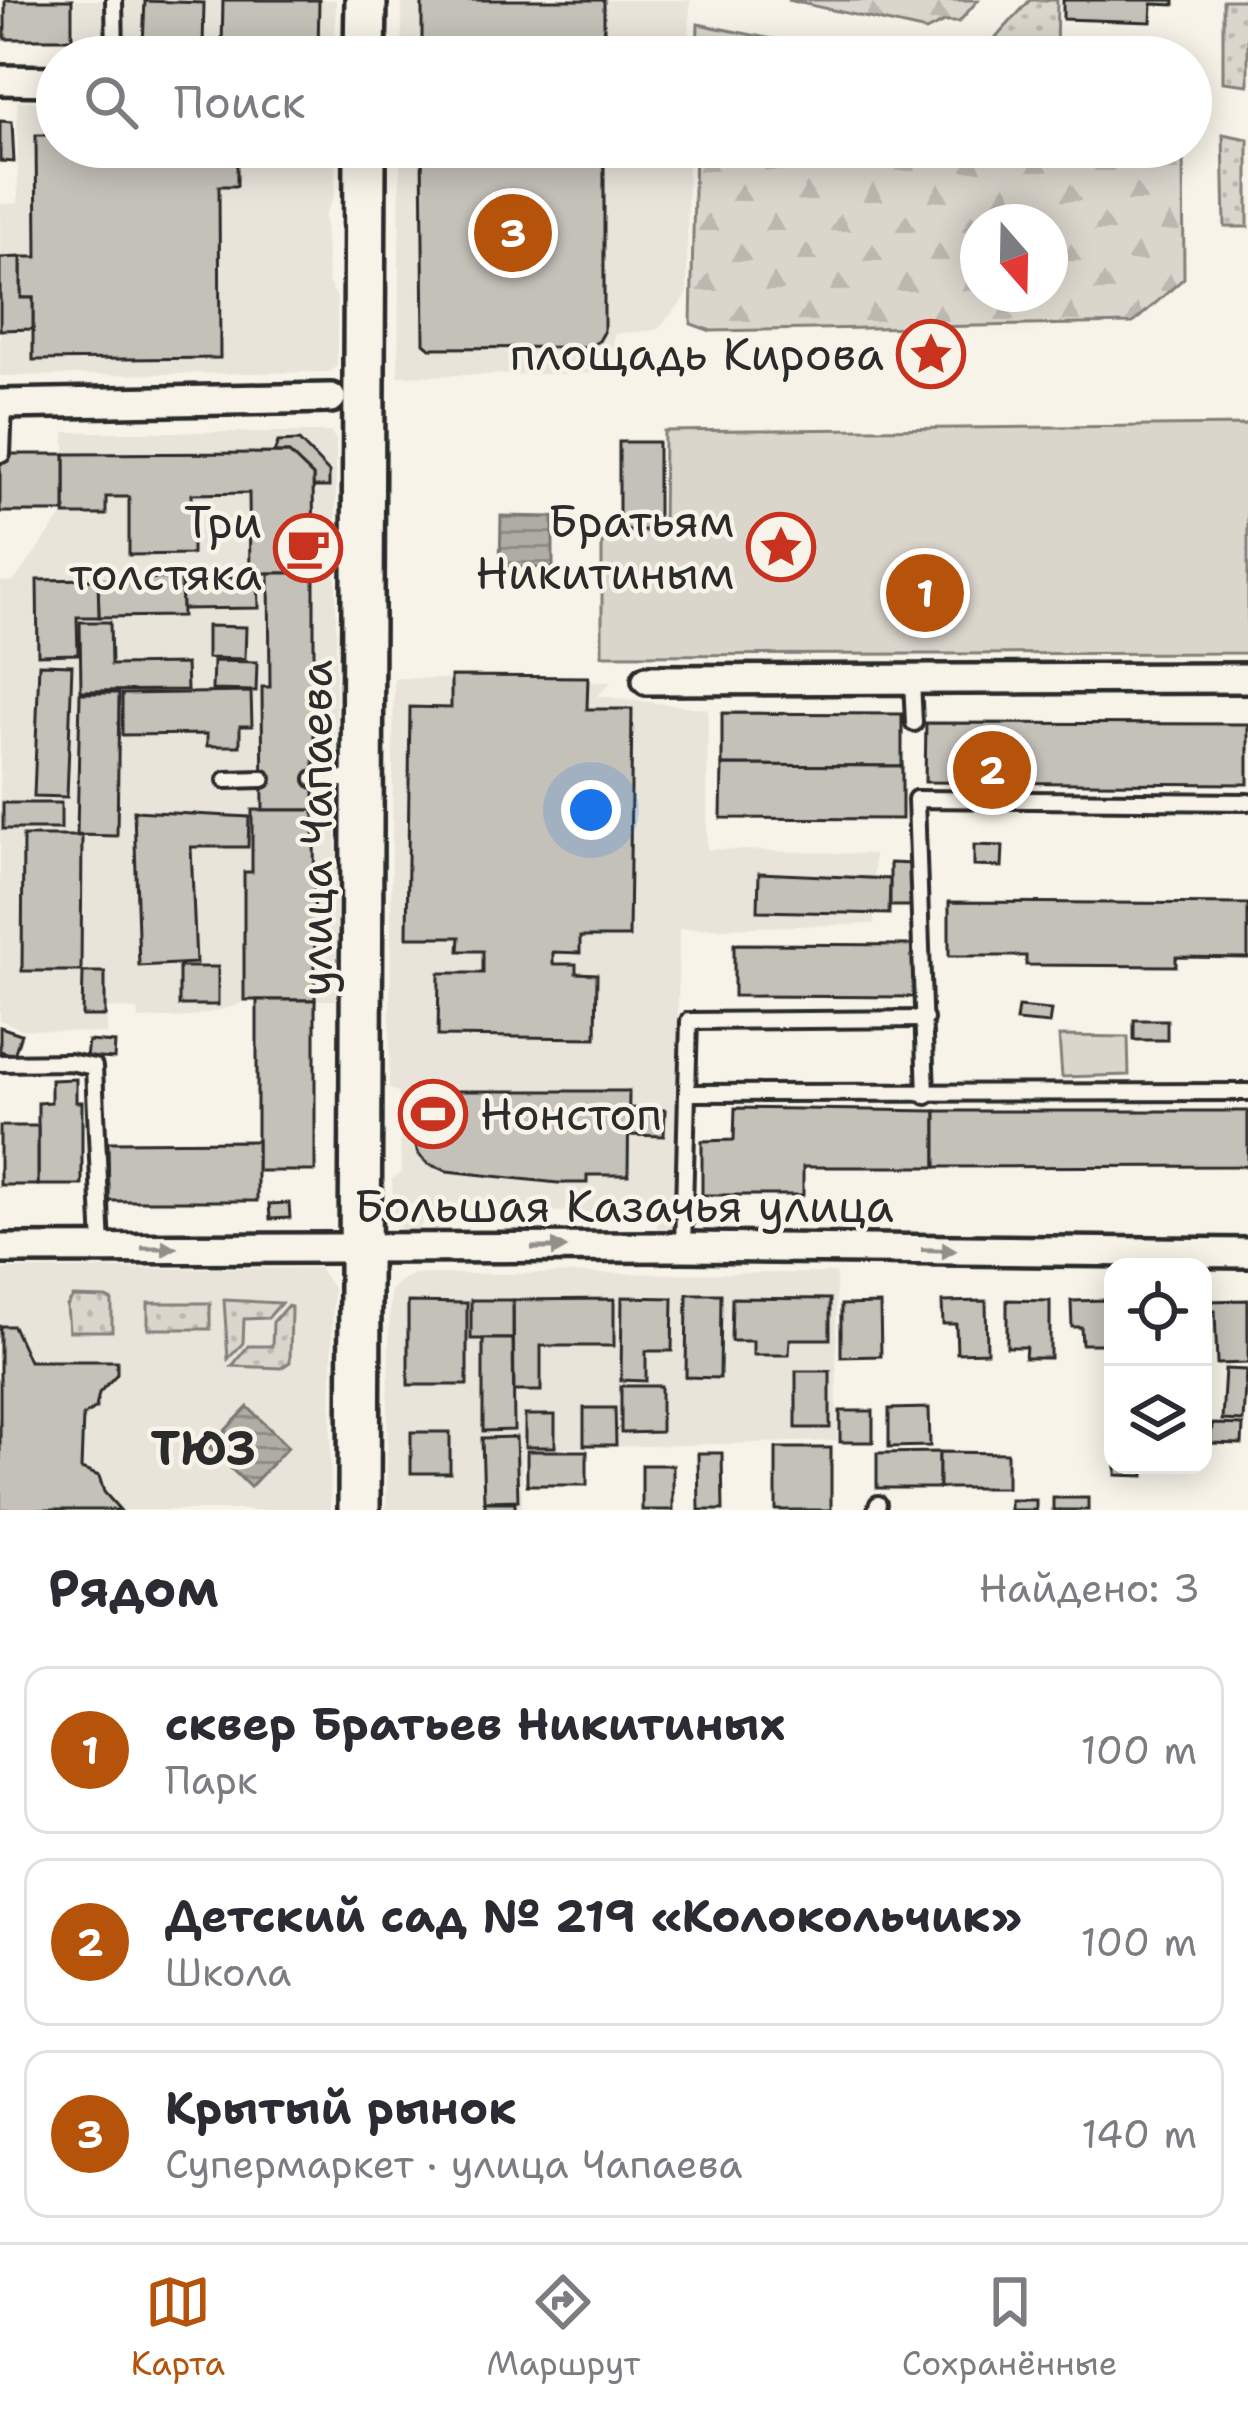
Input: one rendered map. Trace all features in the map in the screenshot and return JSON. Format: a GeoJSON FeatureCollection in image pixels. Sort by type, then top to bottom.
{"type":"FeatureCollection","features":[{"type":"Feature","properties":{"kind":"street"},"geometry":{"type":"LineString","coordinates":[[365,36],[366,0]]}},
{"type":"Feature","properties":{"kind":"street"},"geometry":{"type":"LineString","coordinates":[[0,80],[36,81]]}},
{"type":"Feature","properties":{"kind":"street","name":"улица Чапаева"},"geometry":{"type":"LineString","coordinates":[[359,1510],[365,168]]}},
{"type":"Feature","properties":{"kind":"street"},"geometry":{"type":"LineString","coordinates":[[2,404],[331,398]]}},
{"type":"Feature","properties":{"kind":"street"},"geometry":{"type":"LineString","coordinates":[[647,680],[1248,678]]}},
{"type":"Feature","properties":{"kind":"street","name":"Большая Казачья улица"},"geometry":{"type":"LineString","coordinates":[[0,1250],[683,1247],[1248,1253]]}},
{"type":"Feature","properties":{"kind":"lane"},"geometry":{"type":"LineString","coordinates":[[114,0],[115,36]]}},
{"type":"Feature","properties":{"kind":"lane"},"geometry":{"type":"LineString","coordinates":[[2,404],[2,454]]}},
{"type":"Feature","properties":{"kind":"lane"},"geometry":{"type":"LineString","coordinates":[[911,680],[914,723]]}},
{"type":"Feature","properties":{"kind":"lane"},"geometry":{"type":"LineString","coordinates":[[226,780],[262,779]]}},
{"type":"Feature","properties":{"kind":"lane"},"geometry":{"type":"LineString","coordinates":[[314,779],[365,779]]}},
{"type":"Feature","properties":{"kind":"lane"},"geometry":{"type":"LineString","coordinates":[[926,1096],[916,799],[1248,802]]}},
{"type":"Feature","properties":{"kind":"lane"},"geometry":{"type":"LineString","coordinates":[[683,1247],[689,1021],[925,1019]]}},
{"type":"Feature","properties":{"kind":"lane"},"geometry":{"type":"LineString","coordinates":[[0,1063],[69,1062],[94,1067],[102,1249]]}},
{"type":"Feature","properties":{"kind":"lane"},"geometry":{"type":"LineString","coordinates":[[687,1094],[1248,1092]]}},
{"type":"Feature","properties":{"kind":"shaded area"},"geometry":{"type":"Polygon","coordinates":[[[75,0],[336,0],[335,36],[74,36],[75,0]]]}},
{"type":"Feature","properties":{"kind":"shaded area"},"geometry":{"type":"Polygon","coordinates":[[[402,0],[690,0],[689,36],[402,36],[402,0]]]}},
{"type":"Feature","properties":{"kind":"shaded area"},"geometry":{"type":"Polygon","coordinates":[[[17,101],[36,101],[36,168],[335,168],[335,193],[325,215],[328,282],[337,298],[337,366],[329,372],[0,376],[0,204],[18,203],[17,101]]]}},
{"type":"Feature","properties":{"kind":"shaded area"},"geometry":{"type":"Polygon","coordinates":[[[400,168],[688,168],[687,296],[657,330],[614,334],[613,373],[398,376],[400,168]]]}},
{"type":"Feature","properties":{"kind":"shaded area"},"geometry":{"type":"Polygon","coordinates":[[[65,432],[331,432],[336,440],[336,1000],[245,1000],[191,1017],[139,1019],[138,1010],[107,1008],[107,1034],[21,1029],[0,1020],[0,582],[14,581],[65,512],[65,432]]]}},
{"type":"Feature","properties":{"kind":"shaded area"},"geometry":{"type":"Polygon","coordinates":[[[501,516],[553,517],[553,568],[500,567],[501,516]]]}},
{"type":"Feature","properties":{"kind":"shaded area"},"geometry":{"type":"Polygon","coordinates":[[[394,678],[611,682],[598,696],[708,709],[707,849],[874,854],[874,924],[679,929],[675,1230],[657,1230],[657,1213],[431,1210],[418,1230],[394,1225],[392,1179],[401,1173],[399,1092],[389,1089],[394,678]]]}},
{"type":"Feature","properties":{"kind":"shaded area"},"geometry":{"type":"Polygon","coordinates":[[[319,1268],[333,1288],[330,1510],[0,1510],[0,1269],[319,1268]]]}},
{"type":"Feature","properties":{"kind":"shaded area"},"geometry":{"type":"Polygon","coordinates":[[[836,1273],[837,1441],[523,1449],[522,1510],[386,1510],[390,1291],[401,1280],[414,1274],[836,1273]]]}},
{"type":"Feature","properties":{"kind":"shaded area"},"geometry":{"type":"Polygon","coordinates":[[[248,1407],[288,1447],[250,1487],[209,1447],[248,1407]]]}},
{"type":"Feature","properties":{"kind":"green space"},"geometry":{"type":"Polygon","coordinates":[[[788,0],[978,0],[959,22],[944,22],[926,31],[788,0]]]}},
{"type":"Feature","properties":{"kind":"green space"},"geometry":{"type":"Polygon","coordinates":[[[1030,0],[1057,0],[1056,36],[997,36],[1030,0]]]}},
{"type":"Feature","properties":{"kind":"green space"},"geometry":{"type":"Polygon","coordinates":[[[1223,0],[1248,0],[1248,85],[1223,82],[1223,0]]]}},
{"type":"Feature","properties":{"kind":"green space"},"geometry":{"type":"Polygon","coordinates":[[[698,24],[757,36],[698,36],[698,24]]]}},
{"type":"Feature","properties":{"kind":"green space"},"geometry":{"type":"Polygon","coordinates":[[[1223,134],[1248,139],[1248,227],[1225,227],[1223,134]]]}},
{"type":"Feature","properties":{"kind":"green space"},"geometry":{"type":"Polygon","coordinates":[[[695,168],[1183,168],[1184,278],[1133,323],[711,331],[691,324],[695,168]]]}},
{"type":"Feature","properties":{"kind":"green space"},"geometry":{"type":"Polygon","coordinates":[[[1248,425],[1248,653],[602,655],[602,533],[663,531],[664,431],[1248,425]]]}},
{"type":"Feature","properties":{"kind":"green space"},"geometry":{"type":"Polygon","coordinates":[[[1059,1036],[1128,1037],[1129,1075],[1062,1077],[1059,1036]]]}},
{"type":"Feature","properties":{"kind":"green space"},"geometry":{"type":"Polygon","coordinates":[[[73,1297],[112,1301],[112,1331],[69,1331],[67,1306],[73,1297]]]}},
{"type":"Feature","properties":{"kind":"green space"},"geometry":{"type":"Polygon","coordinates":[[[224,1300],[281,1303],[268,1318],[244,1319],[243,1343],[228,1359],[224,1300]]]}},
{"type":"Feature","properties":{"kind":"green space"},"geometry":{"type":"Polygon","coordinates":[[[148,1303],[210,1303],[210,1329],[148,1329],[148,1303]]]}},
{"type":"Feature","properties":{"kind":"green space"},"geometry":{"type":"Polygon","coordinates":[[[291,1307],[290,1362],[281,1368],[232,1366],[248,1346],[272,1346],[273,1322],[291,1307]]]}},
{"type":"Feature","properties":{"kind":"building"},"geometry":{"type":"Polygon","coordinates":[[[5,0],[72,0],[72,36],[5,39],[5,0]]]}},
{"type":"Feature","properties":{"kind":"building"},"geometry":{"type":"Polygon","coordinates":[[[223,0],[319,0],[318,36],[222,36],[223,0]]]}},
{"type":"Feature","properties":{"kind":"building"},"geometry":{"type":"Polygon","coordinates":[[[422,0],[604,0],[604,36],[422,36],[422,0]]]}},
{"type":"Feature","properties":{"kind":"building"},"geometry":{"type":"Polygon","coordinates":[[[1063,0],[1174,0],[1174,5],[1152,4],[1151,22],[1063,19],[1063,0]]]}},
{"type":"Feature","properties":{"kind":"building"},"geometry":{"type":"Polygon","coordinates":[[[145,1],[204,3],[203,36],[143,36],[145,1]]]}},
{"type":"Feature","properties":{"kind":"building"},"geometry":{"type":"Polygon","coordinates":[[[0,121],[12,122],[14,162],[0,161],[0,121]]]}},
{"type":"Feature","properties":{"kind":"building"},"geometry":{"type":"Polygon","coordinates":[[[36,168],[237,168],[237,186],[219,186],[220,358],[33,360],[33,298],[21,298],[21,257],[37,257],[36,168]]]}},
{"type":"Feature","properties":{"kind":"building"},"geometry":{"type":"Polygon","coordinates":[[[422,168],[604,168],[604,332],[599,341],[589,347],[430,348],[424,343],[422,168]]]}},
{"type":"Feature","properties":{"kind":"building"},"geometry":{"type":"Polygon","coordinates":[[[21,257],[21,298],[33,298],[33,329],[0,330],[0,258],[21,257]]]}},
{"type":"Feature","properties":{"kind":"building"},"geometry":{"type":"Polygon","coordinates":[[[299,441],[329,472],[329,487],[313,487],[313,476],[289,453],[274,453],[278,442],[299,441]]]}},
{"type":"Feature","properties":{"kind":"building"},"geometry":{"type":"Polygon","coordinates":[[[619,442],[658,442],[658,530],[619,530],[619,442]]]}},
{"type":"Feature","properties":{"kind":"building"},"geometry":{"type":"Polygon","coordinates":[[[289,453],[313,476],[314,573],[250,573],[249,493],[192,494],[192,554],[129,555],[129,497],[106,497],[106,515],[65,515],[65,454],[289,453]]]}},
{"type":"Feature","properties":{"kind":"building"},"geometry":{"type":"Polygon","coordinates":[[[0,454],[65,454],[65,512],[0,512],[0,454]]]}},
{"type":"Feature","properties":{"kind":"building"},"geometry":{"type":"Polygon","coordinates":[[[269,573],[314,573],[314,810],[263,810],[262,687],[270,687],[269,573]]]}},
{"type":"Feature","properties":{"kind":"building"},"geometry":{"type":"Polygon","coordinates":[[[258,577],[259,608],[182,609],[181,578],[258,577]]]}},
{"type":"Feature","properties":{"kind":"building"},"geometry":{"type":"Polygon","coordinates":[[[181,578],[182,616],[99,617],[98,579],[181,578]]]}},
{"type":"Feature","properties":{"kind":"building"},"geometry":{"type":"Polygon","coordinates":[[[98,579],[99,617],[77,617],[78,654],[38,655],[37,580],[98,579]]]}},
{"type":"Feature","properties":{"kind":"building"},"geometry":{"type":"Polygon","coordinates":[[[80,622],[110,622],[111,665],[186,664],[187,690],[81,691],[80,622]]]}},
{"type":"Feature","properties":{"kind":"building"},"geometry":{"type":"Polygon","coordinates":[[[207,626],[246,627],[245,659],[207,658],[207,626]]]}},
{"type":"Feature","properties":{"kind":"building"},"geometry":{"type":"Polygon","coordinates":[[[213,661],[257,662],[256,691],[212,690],[213,661]]]}},
{"type":"Feature","properties":{"kind":"building"},"geometry":{"type":"Polygon","coordinates":[[[39,664],[72,665],[67,797],[34,796],[39,664]]]}},
{"type":"Feature","properties":{"kind":"building"},"geometry":{"type":"Polygon","coordinates":[[[451,676],[588,677],[587,709],[632,709],[629,937],[580,937],[580,953],[553,952],[553,964],[576,964],[576,973],[597,974],[596,1038],[438,1036],[439,973],[483,973],[483,951],[459,951],[460,937],[407,937],[410,707],[451,708],[451,676]]]}},
{"type":"Feature","properties":{"kind":"building"},"geometry":{"type":"Polygon","coordinates":[[[251,692],[252,726],[240,726],[240,746],[207,746],[207,734],[122,735],[122,694],[251,692]]]}},
{"type":"Feature","properties":{"kind":"building"},"geometry":{"type":"Polygon","coordinates":[[[80,693],[119,693],[117,836],[77,835],[80,693]]]}},
{"type":"Feature","properties":{"kind":"building"},"geometry":{"type":"Polygon","coordinates":[[[722,713],[902,714],[902,766],[722,765],[722,713]]]}},
{"type":"Feature","properties":{"kind":"building"},"geometry":{"type":"Polygon","coordinates":[[[926,723],[1248,724],[1248,784],[925,782],[926,723]]]}},
{"type":"Feature","properties":{"kind":"building"},"geometry":{"type":"Polygon","coordinates":[[[722,765],[902,766],[902,819],[721,818],[722,765]]]}},
{"type":"Feature","properties":{"kind":"building"},"geometry":{"type":"Polygon","coordinates":[[[3,803],[61,803],[61,829],[3,829],[3,803]]]}},
{"type":"Feature","properties":{"kind":"building"},"geometry":{"type":"Polygon","coordinates":[[[252,810],[314,810],[315,1000],[244,1000],[244,872],[252,872],[252,810]]]}},
{"type":"Feature","properties":{"kind":"building"},"geometry":{"type":"Polygon","coordinates":[[[134,811],[249,817],[248,847],[191,847],[196,963],[139,966],[134,811]]]}},
{"type":"Feature","properties":{"kind":"building"},"geometry":{"type":"Polygon","coordinates":[[[23,836],[82,836],[81,971],[22,971],[23,836]]]}},
{"type":"Feature","properties":{"kind":"building"},"geometry":{"type":"Polygon","coordinates":[[[974,845],[1003,846],[1002,867],[974,866],[974,845]]]}},
{"type":"Feature","properties":{"kind":"building"},"geometry":{"type":"Polygon","coordinates":[[[890,863],[913,864],[913,906],[890,906],[890,863]]]}},
{"type":"Feature","properties":{"kind":"building"},"geometry":{"type":"Polygon","coordinates":[[[759,873],[890,879],[889,914],[758,911],[759,873]]]}},
{"type":"Feature","properties":{"kind":"building"},"geometry":{"type":"Polygon","coordinates":[[[949,902],[1248,904],[1248,958],[1176,957],[1176,966],[1026,965],[1026,956],[949,956],[949,902]]]}},
{"type":"Feature","properties":{"kind":"building"},"geometry":{"type":"Polygon","coordinates":[[[734,944],[914,945],[913,997],[734,996],[734,944]]]}},
{"type":"Feature","properties":{"kind":"building"},"geometry":{"type":"Polygon","coordinates":[[[179,967],[218,967],[218,1005],[179,1005],[179,967]]]}},
{"type":"Feature","properties":{"kind":"building"},"geometry":{"type":"Polygon","coordinates":[[[83,972],[105,972],[105,1016],[82,1016],[83,972]]]}},
{"type":"Feature","properties":{"kind":"building"},"geometry":{"type":"Polygon","coordinates":[[[257,1000],[315,1000],[315,1171],[257,1171],[257,1000]]]}},
{"type":"Feature","properties":{"kind":"building"},"geometry":{"type":"Polygon","coordinates":[[[1018,1007],[1051,1010],[1049,1024],[1016,1021],[1018,1007]]]}},
{"type":"Feature","properties":{"kind":"building"},"geometry":{"type":"Polygon","coordinates":[[[1134,1020],[1167,1020],[1167,1040],[1134,1040],[1134,1020]]]}},
{"type":"Feature","properties":{"kind":"building"},"geometry":{"type":"Polygon","coordinates":[[[0,1027],[21,1034],[14,1055],[0,1051],[0,1027]]]}},
{"type":"Feature","properties":{"kind":"building"},"geometry":{"type":"Polygon","coordinates":[[[88,1041],[115,1043],[114,1059],[86,1057],[88,1041]]]}},
{"type":"Feature","properties":{"kind":"building"},"geometry":{"type":"Polygon","coordinates":[[[76,1079],[76,1102],[82,1102],[82,1185],[38,1185],[38,1103],[51,1102],[51,1080],[76,1079]]]}},
{"type":"Feature","properties":{"kind":"building"},"geometry":{"type":"Polygon","coordinates":[[[452,1091],[629,1091],[628,1175],[587,1175],[587,1183],[558,1183],[447,1171],[428,1164],[412,1136],[414,1125],[430,1103],[452,1096],[452,1091]]]}},
{"type":"Feature","properties":{"kind":"building"},"geometry":{"type":"Polygon","coordinates":[[[628,1108],[665,1110],[664,1136],[628,1135],[628,1108]]]}},
{"type":"Feature","properties":{"kind":"building"},"geometry":{"type":"Polygon","coordinates":[[[735,1108],[936,1111],[936,1167],[803,1167],[803,1195],[702,1195],[702,1141],[734,1140],[735,1108]]]}},
{"type":"Feature","properties":{"kind":"building"},"geometry":{"type":"Polygon","coordinates":[[[936,1111],[1248,1111],[1248,1166],[936,1167],[936,1111]]]}},
{"type":"Feature","properties":{"kind":"building"},"geometry":{"type":"Polygon","coordinates":[[[0,1126],[38,1126],[38,1185],[0,1185],[0,1126]]]}},
{"type":"Feature","properties":{"kind":"building"},"geometry":{"type":"Polygon","coordinates":[[[257,1141],[257,1201],[109,1201],[108,1142],[257,1141]]]}},
{"type":"Feature","properties":{"kind":"building"},"geometry":{"type":"Polygon","coordinates":[[[289,1203],[290,1218],[270,1219],[269,1204],[289,1203]]]}},
{"type":"Feature","properties":{"kind":"building"},"geometry":{"type":"Polygon","coordinates":[[[687,1294],[721,1294],[720,1378],[686,1377],[687,1294]]]}},
{"type":"Feature","properties":{"kind":"building"},"geometry":{"type":"Polygon","coordinates":[[[622,1297],[673,1298],[672,1351],[646,1351],[646,1381],[621,1380],[622,1297]]]}},
{"type":"Feature","properties":{"kind":"building"},"geometry":{"type":"Polygon","coordinates":[[[732,1298],[830,1299],[830,1339],[790,1339],[789,1355],[753,1355],[753,1341],[731,1341],[732,1298]]]}},
{"type":"Feature","properties":{"kind":"building"},"geometry":{"type":"Polygon","coordinates":[[[614,1299],[614,1346],[541,1346],[541,1391],[514,1391],[513,1300],[614,1299]]]}},
{"type":"Feature","properties":{"kind":"building"},"geometry":{"type":"Polygon","coordinates":[[[471,1300],[513,1300],[513,1339],[471,1339],[471,1300]]]}},
{"type":"Feature","properties":{"kind":"building"},"geometry":{"type":"Polygon","coordinates":[[[1007,1300],[1050,1301],[1050,1358],[1025,1358],[1026,1347],[1007,1347],[1007,1300]]]}},
{"type":"Feature","properties":{"kind":"building"},"geometry":{"type":"Polygon","coordinates":[[[1104,1300],[1104,1344],[1082,1344],[1081,1327],[1072,1327],[1071,1301],[1104,1300]]]}},
{"type":"Feature","properties":{"kind":"building"},"geometry":{"type":"Polygon","coordinates":[[[1248,1300],[1248,1363],[1217,1364],[1212,1301],[1248,1300]]]}},
{"type":"Feature","properties":{"kind":"building"},"geometry":{"type":"Polygon","coordinates":[[[986,1301],[987,1352],[957,1353],[956,1324],[943,1324],[942,1302],[986,1301]]]}},
{"type":"Feature","properties":{"kind":"building"},"geometry":{"type":"Polygon","coordinates":[[[408,1302],[467,1303],[467,1385],[408,1385],[408,1302]]]}},
{"type":"Feature","properties":{"kind":"building"},"geometry":{"type":"Polygon","coordinates":[[[880,1304],[881,1356],[841,1357],[841,1305],[880,1304]]]}},
{"type":"Feature","properties":{"kind":"building"},"geometry":{"type":"Polygon","coordinates":[[[0,1326],[13,1326],[29,1361],[117,1361],[117,1374],[99,1393],[96,1408],[83,1416],[81,1469],[99,1476],[104,1492],[120,1510],[0,1510],[0,1326]]]}},
{"type":"Feature","properties":{"kind":"building"},"geometry":{"type":"Polygon","coordinates":[[[483,1339],[513,1339],[514,1430],[483,1431],[483,1339]]]}},
{"type":"Feature","properties":{"kind":"building"},"geometry":{"type":"Polygon","coordinates":[[[1225,1369],[1246,1370],[1243,1421],[1222,1420],[1225,1369]]]}},
{"type":"Feature","properties":{"kind":"building"},"geometry":{"type":"Polygon","coordinates":[[[796,1371],[830,1371],[830,1428],[796,1428],[796,1371]]]}},
{"type":"Feature","properties":{"kind":"building"},"geometry":{"type":"Polygon","coordinates":[[[621,1386],[661,1386],[661,1432],[621,1433],[621,1386]]]}},
{"type":"Feature","properties":{"kind":"building"},"geometry":{"type":"Polygon","coordinates":[[[584,1408],[615,1408],[616,1445],[584,1445],[584,1408]]]}},
{"type":"Feature","properties":{"kind":"building"},"geometry":{"type":"Polygon","coordinates":[[[929,1408],[930,1446],[889,1447],[889,1409],[929,1408]]]}},
{"type":"Feature","properties":{"kind":"building"},"geometry":{"type":"Polygon","coordinates":[[[840,1411],[873,1411],[873,1442],[840,1442],[840,1411]]]}},
{"type":"Feature","properties":{"kind":"building"},"geometry":{"type":"Polygon","coordinates":[[[525,1415],[555,1415],[555,1447],[525,1447],[525,1415]]]}},
{"type":"Feature","properties":{"kind":"building"},"geometry":{"type":"Polygon","coordinates":[[[1212,1424],[1243,1425],[1242,1444],[1212,1443],[1212,1424]]]}},
{"type":"Feature","properties":{"kind":"building"},"geometry":{"type":"Polygon","coordinates":[[[411,1432],[450,1432],[450,1473],[411,1473],[411,1432]]]}},
{"type":"Feature","properties":{"kind":"building"},"geometry":{"type":"Polygon","coordinates":[[[516,1437],[518,1500],[484,1501],[482,1438],[516,1437]]]}},
{"type":"Feature","properties":{"kind":"building"},"geometry":{"type":"Polygon","coordinates":[[[776,1448],[831,1448],[831,1510],[776,1510],[776,1448]]]}},
{"type":"Feature","properties":{"kind":"building"},"geometry":{"type":"Polygon","coordinates":[[[527,1451],[587,1451],[587,1485],[527,1485],[527,1451]]]}},
{"type":"Feature","properties":{"kind":"building"},"geometry":{"type":"Polygon","coordinates":[[[939,1452],[939,1488],[877,1488],[877,1453],[939,1452]]]}},
{"type":"Feature","properties":{"kind":"building"},"geometry":{"type":"Polygon","coordinates":[[[939,1452],[1007,1453],[1007,1488],[939,1488],[939,1452]]]}},
{"type":"Feature","properties":{"kind":"building"},"geometry":{"type":"Polygon","coordinates":[[[698,1453],[722,1453],[723,1510],[699,1510],[698,1453]]]}},
{"type":"Feature","properties":{"kind":"building"},"geometry":{"type":"Polygon","coordinates":[[[642,1465],[673,1465],[673,1510],[642,1510],[642,1465]]]}},
{"type":"Feature","properties":{"kind":"building"},"geometry":{"type":"Polygon","coordinates":[[[1053,1498],[1088,1498],[1088,1510],[1053,1510],[1053,1498]]]}},
{"type":"Feature","properties":{"kind":"building"},"geometry":{"type":"Polygon","coordinates":[[[1010,1500],[1036,1500],[1036,1510],[1010,1510],[1010,1500]]]}},
{"type":"Feature","properties":{"kind":"building"},"geometry":{"type":"Polygon","coordinates":[[[485,1502],[515,1502],[515,1510],[485,1510],[485,1502]]]}},
{"type":"Feature","properties":{"kind":"place","name":"Крытый рынок"},"geometry":{"type":"Point","coordinates":[513,233]}},
{"type":"Feature","properties":{"kind":"place","name":"площадь Кирова"},"geometry":{"type":"Point","coordinates":[931,354]}},
{"type":"Feature","properties":{"kind":"place","name":"Братьям Никитиным"},"geometry":{"type":"Point","coordinates":[781,547]}},
{"type":"Feature","properties":{"kind":"place","name":"Три толстяка"},"geometry":{"type":"Point","coordinates":[308,548]}},
{"type":"Feature","properties":{"kind":"place","name":"сквер Братьев Никитиных"},"geometry":{"type":"Point","coordinates":[925,593]}},
{"type":"Feature","properties":{"kind":"place","name":"Детский сад № 219 «Колокольчик»"},"geometry":{"type":"Point","coordinates":[992,770]}},
{"type":"Feature","properties":{"kind":"place","name":"Нонстоп"},"geometry":{"type":"Point","coordinates":[433,1114]}},
{"type":"Feature","properties":{"kind":"district","name":"ТЮЗ"},"geometry":{"type":"Point","coordinates":[203,1448]}}]}
